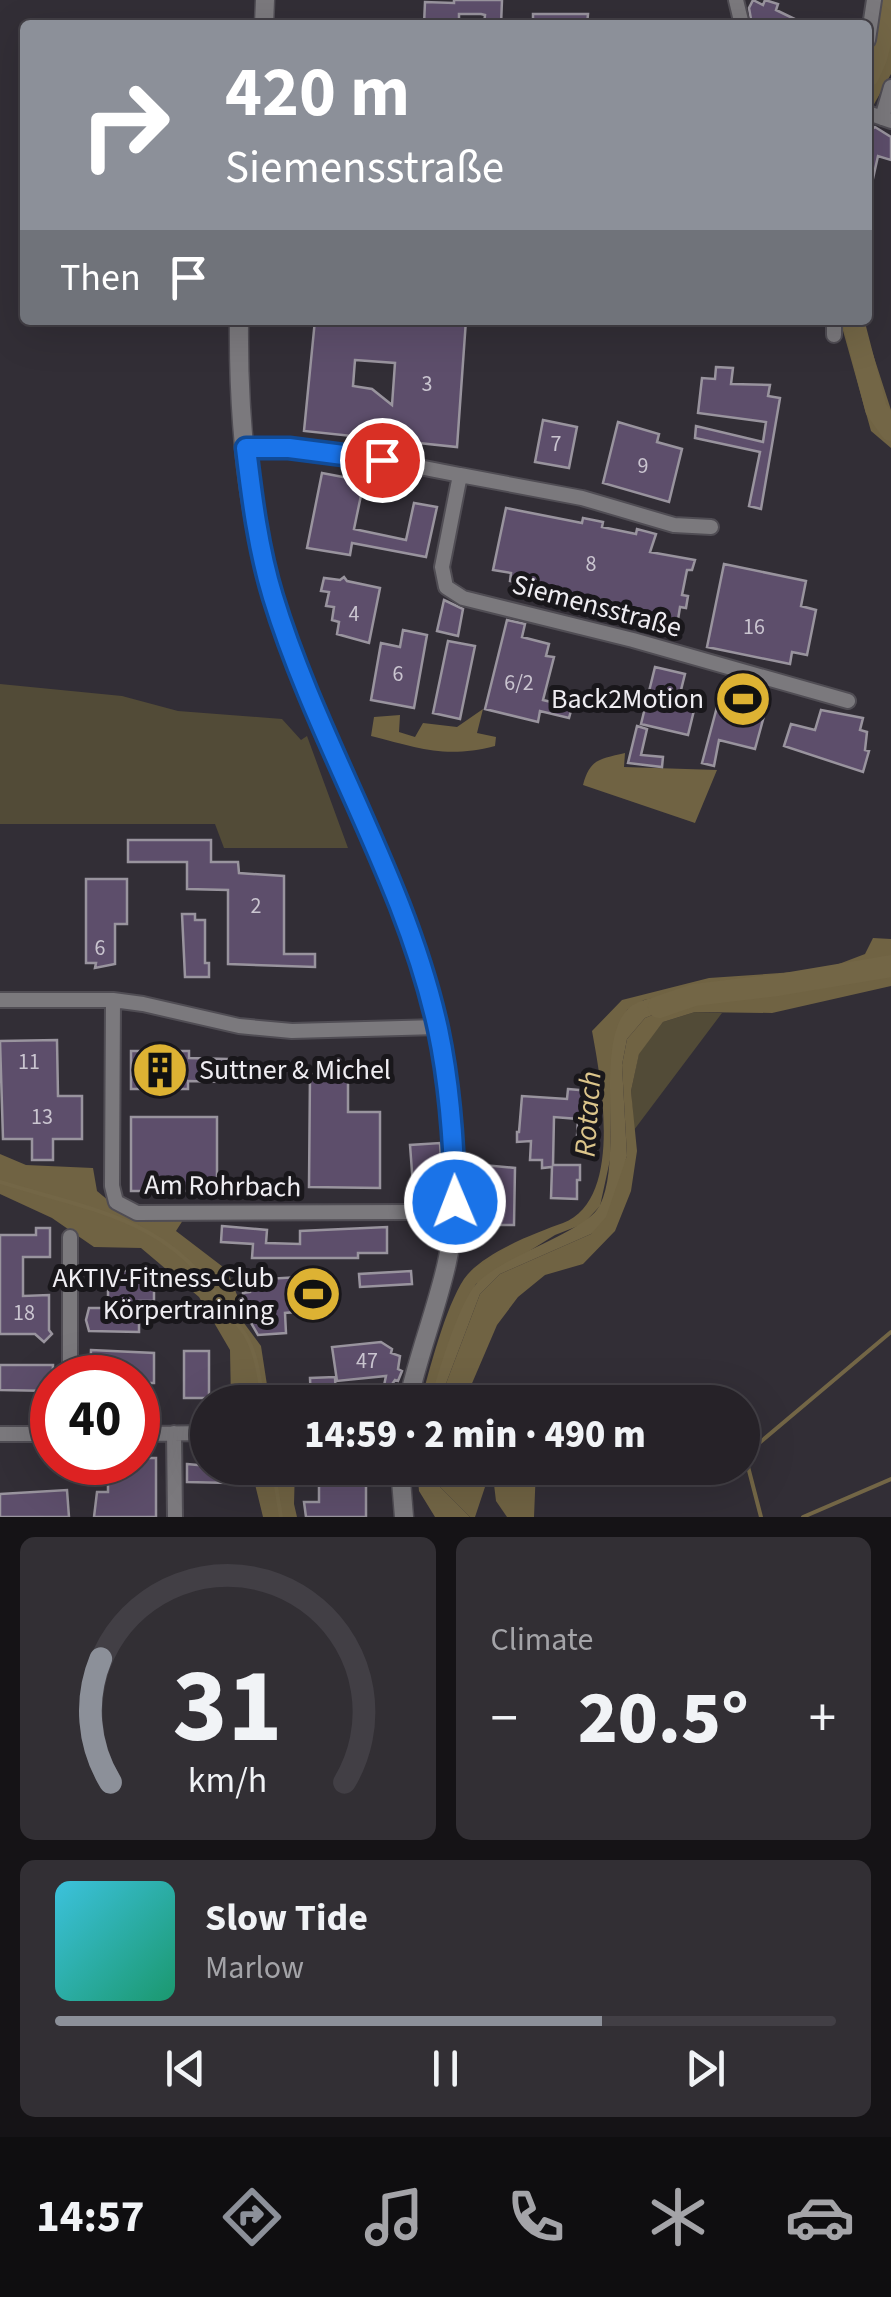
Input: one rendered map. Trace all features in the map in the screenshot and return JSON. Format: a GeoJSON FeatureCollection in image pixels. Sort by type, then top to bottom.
{"type":"FeatureCollection","features":[{"type":"Feature","properties":{"kind":"street"},"geometry":{"type":"LineString","coordinates":[[879,117],[891,87]]}},
{"type":"Feature","properties":{"kind":"street"},"geometry":{"type":"LineString","coordinates":[[239,325],[238,372],[254,521],[272,595],[295,661],[416,952],[438,1028],[453,1126],[455,1202],[442,1285],[413,1385]]}},
{"type":"Feature","properties":{"kind":"street"},"geometry":{"type":"LineString","coordinates":[[246,448],[353,454],[582,498],[674,524],[710,527]]}},
{"type":"Feature","properties":{"kind":"street","name":"Siemensstraße"},"geometry":{"type":"LineString","coordinates":[[460,475],[442,567],[446,587],[463,598],[634,640],[848,700]]}},
{"type":"Feature","properties":{"kind":"street"},"geometry":{"type":"LineString","coordinates":[[0,1000],[112,1000],[239,1026],[292,1031],[438,1028]]}},
{"type":"Feature","properties":{"kind":"street","name":"Am Rohrbach"},"geometry":{"type":"LineString","coordinates":[[112,1000],[112,1186],[116,1202],[137,1212],[414,1212]]}},
{"type":"Feature","properties":{"kind":"street"},"geometry":{"type":"LineString","coordinates":[[70,1237],[70,1355]]}},
{"type":"Feature","properties":{"kind":"street"},"geometry":{"type":"LineString","coordinates":[[0,1434],[30,1434]]}},
{"type":"Feature","properties":{"kind":"street"},"geometry":{"type":"LineString","coordinates":[[160,1434],[190,1434]]}},
{"type":"Feature","properties":{"kind":"street"},"geometry":{"type":"LineString","coordinates":[[174,1434],[174,1517]]}},
{"type":"Feature","properties":{"kind":"street"},"geometry":{"type":"LineString","coordinates":[[401,1485],[404,1517]]}},
{"type":"Feature","properties":{"kind":"shaded area"},"geometry":{"type":"Polygon","coordinates":[[[879,0],[891,0],[891,74],[872,108],[872,43],[879,0]]]}},
{"type":"Feature","properties":{"kind":"shaded area"},"geometry":{"type":"Polygon","coordinates":[[[841,325],[864,325],[891,410],[891,448],[871,431],[841,325]]]}},
{"type":"Feature","properties":{"kind":"shaded area"},"geometry":{"type":"Polygon","coordinates":[[[0,684],[122,696],[178,711],[282,719],[301,740],[307,736],[348,848],[224,848],[215,824],[0,824],[0,684]]]}},
{"type":"Feature","properties":{"kind":"shaded area"},"geometry":{"type":"Polygon","coordinates":[[[483,709],[477,733],[496,737],[495,746],[446,752],[371,736],[374,717],[400,715],[399,732],[415,737],[423,723],[457,727],[483,709]]]}},
{"type":"Feature","properties":{"kind":"shaded area"},"geometry":{"type":"Polygon","coordinates":[[[625,753],[624,767],[717,770],[695,823],[583,785],[593,765],[625,753]]]}},
{"type":"Feature","properties":{"kind":"shaded area"},"geometry":{"type":"Polygon","coordinates":[[[873,938],[891,939],[891,986],[772,1013],[695,1012],[663,1022],[639,1054],[631,1091],[637,1151],[631,1191],[615,1231],[583,1264],[545,1275],[518,1297],[497,1325],[471,1385],[445,1385],[480,1294],[500,1274],[591,1234],[627,1156],[622,1065],[627,1039],[645,1018],[688,1000],[685,992],[644,1000],[627,1010],[611,1087],[610,1160],[600,1206],[583,1224],[555,1235],[476,1284],[436,1385],[425,1385],[445,1321],[464,1279],[496,1252],[563,1223],[582,1210],[595,1190],[604,1136],[592,1031],[622,1000],[709,978],[823,970],[865,954],[873,938]]]}},
{"type":"Feature","properties":{"kind":"shaded area"},"geometry":{"type":"Polygon","coordinates":[[[685,992],[689,1000],[645,1018],[627,1039],[622,1065],[627,1156],[606,1217],[591,1234],[500,1274],[480,1294],[445,1385],[435,1385],[457,1321],[478,1282],[580,1224],[600,1205],[610,1159],[610,1074],[617,1026],[627,1010],[654,997],[685,992]]]}},
{"type":"Feature","properties":{"kind":"shaded area"},"geometry":{"type":"Polygon","coordinates":[[[695,1012],[722,1013],[634,1130],[631,1091],[639,1053],[663,1022],[695,1012]]]}},
{"type":"Feature","properties":{"kind":"shaded area"},"geometry":{"type":"Polygon","coordinates":[[[0,1154],[26,1165],[93,1168],[97,1191],[121,1211],[185,1217],[176,1231],[227,1270],[237,1295],[238,1315],[261,1346],[267,1385],[231,1385],[230,1350],[199,1297],[141,1248],[94,1247],[52,1218],[0,1194],[0,1154]]]}},
{"type":"Feature","properties":{"kind":"shaded area"},"geometry":{"type":"Polygon","coordinates":[[[255,1485],[295,1485],[297,1517],[263,1517],[255,1485]]]}},
{"type":"Feature","properties":{"kind":"shaded area"},"geometry":{"type":"Polygon","coordinates":[[[418,1485],[438,1485],[470,1517],[435,1517],[418,1485]]]}},
{"type":"Feature","properties":{"kind":"shaded area"},"geometry":{"type":"Polygon","coordinates":[[[438,1485],[484,1485],[475,1517],[470,1517],[438,1485]]]}},
{"type":"Feature","properties":{"kind":"shaded area"},"geometry":{"type":"Polygon","coordinates":[[[494,1485],[535,1485],[534,1517],[507,1517],[496,1501],[494,1485]]]}},
{"type":"Feature","properties":{"kind":"building"},"geometry":{"type":"Polygon","coordinates":[[[502,0],[501,20],[484,20],[481,14],[459,14],[459,20],[424,20],[425,2],[502,0]]]}},
{"type":"Feature","properties":{"kind":"building"},"geometry":{"type":"Polygon","coordinates":[[[753,0],[763,5],[765,0],[778,4],[776,10],[797,20],[751,20],[749,8],[753,0]]]}},
{"type":"Feature","properties":{"kind":"building"},"geometry":{"type":"Polygon","coordinates":[[[533,14],[588,14],[587,20],[533,20],[533,14]]]}},
{"type":"Feature","properties":{"kind":"building"},"geometry":{"type":"Polygon","coordinates":[[[875,127],[891,137],[891,160],[878,156],[872,183],[875,127]]]}},
{"type":"Feature","properties":{"kind":"building"},"geometry":{"type":"Polygon","coordinates":[[[315,325],[466,325],[457,447],[304,431],[315,325]],[[355,360],[353,386],[372,389],[392,405],[395,363],[355,360]]]}},
{"type":"Feature","properties":{"kind":"building"},"geometry":{"type":"Polygon","coordinates":[[[716,367],[733,368],[731,384],[770,385],[768,396],[780,398],[761,509],[749,506],[760,452],[695,438],[696,426],[763,442],[766,422],[698,413],[702,378],[715,379],[716,367]]]}},
{"type":"Feature","properties":{"kind":"building"},"geometry":{"type":"Polygon","coordinates":[[[543,420],[577,427],[569,468],[535,462],[543,420]]]}},
{"type":"Feature","properties":{"kind":"building"},"geometry":{"type":"Polygon","coordinates":[[[618,422],[659,434],[657,442],[682,449],[669,502],[603,483],[618,422]]]}},
{"type":"Feature","properties":{"kind":"building"},"geometry":{"type":"Polygon","coordinates":[[[322,473],[364,481],[354,529],[406,540],[414,503],[437,507],[426,557],[352,543],[350,555],[307,548],[322,473]]]}},
{"type":"Feature","properties":{"kind":"building"},"geometry":{"type":"Polygon","coordinates":[[[506,508],[582,523],[583,518],[603,522],[602,527],[636,534],[637,529],[656,534],[650,552],[695,560],[692,570],[687,570],[682,595],[688,596],[686,608],[680,607],[677,626],[619,615],[621,604],[510,581],[511,573],[493,570],[506,508]]]}},
{"type":"Feature","properties":{"kind":"building"},"geometry":{"type":"Polygon","coordinates":[[[724,564],[806,581],[801,606],[816,610],[807,655],[792,652],[790,664],[707,647],[724,564]]]}},
{"type":"Feature","properties":{"kind":"building"},"geometry":{"type":"Polygon","coordinates":[[[344,577],[380,588],[369,643],[337,634],[339,622],[332,620],[334,607],[326,606],[329,592],[321,591],[324,578],[344,577]]]}},
{"type":"Feature","properties":{"kind":"building"},"geometry":{"type":"Polygon","coordinates":[[[444,600],[463,609],[458,636],[437,631],[444,600]]]}},
{"type":"Feature","properties":{"kind":"building"},"geometry":{"type":"Polygon","coordinates":[[[507,620],[525,624],[522,637],[549,644],[546,656],[554,657],[543,700],[572,707],[569,718],[540,711],[538,722],[485,709],[507,620]]]}},
{"type":"Feature","properties":{"kind":"building"},"geometry":{"type":"Polygon","coordinates":[[[403,630],[427,635],[414,708],[371,700],[381,643],[400,647],[403,630]]]}},
{"type":"Feature","properties":{"kind":"building"},"geometry":{"type":"Polygon","coordinates":[[[448,641],[475,646],[460,719],[433,713],[448,641]]]}},
{"type":"Feature","properties":{"kind":"building"},"geometry":{"type":"Polygon","coordinates":[[[655,667],[685,674],[680,694],[697,698],[688,735],[641,724],[655,667]]]}},
{"type":"Feature","properties":{"kind":"building"},"geometry":{"type":"Polygon","coordinates":[[[721,692],[767,705],[755,749],[719,740],[714,766],[702,763],[721,692]]]}},
{"type":"Feature","properties":{"kind":"building"},"geometry":{"type":"Polygon","coordinates":[[[821,710],[863,718],[860,730],[867,732],[865,750],[869,751],[863,772],[784,746],[791,724],[815,730],[821,710]]]}},
{"type":"Feature","properties":{"kind":"building"},"geometry":{"type":"Polygon","coordinates":[[[637,726],[647,729],[641,755],[663,757],[662,767],[628,763],[637,726]]]}},
{"type":"Feature","properties":{"kind":"building"},"geometry":{"type":"Polygon","coordinates":[[[128,840],[211,840],[211,862],[238,862],[239,873],[284,876],[284,954],[315,954],[315,967],[228,964],[228,890],[187,889],[187,862],[128,862],[128,840]]]}},
{"type":"Feature","properties":{"kind":"building"},"geometry":{"type":"Polygon","coordinates":[[[86,879],[127,879],[127,924],[115,924],[115,964],[95,968],[96,963],[86,963],[86,879]]]}},
{"type":"Feature","properties":{"kind":"building"},"geometry":{"type":"Polygon","coordinates":[[[182,914],[195,914],[195,920],[205,920],[205,963],[209,963],[209,977],[185,977],[182,914]]]}},
{"type":"Feature","properties":{"kind":"building"},"geometry":{"type":"Polygon","coordinates":[[[57,1040],[58,1096],[82,1096],[82,1139],[53,1139],[53,1160],[32,1160],[32,1139],[3,1139],[0,1041],[57,1040]]]}},
{"type":"Feature","properties":{"kind":"building","name":"Suttner & Michel"},"geometry":{"type":"Polygon","coordinates":[[[131,1051],[189,1051],[189,1058],[227,1059],[227,1082],[188,1081],[188,1089],[131,1089],[131,1051]]]}},
{"type":"Feature","properties":{"kind":"building"},"geometry":{"type":"Polygon","coordinates":[[[310,1074],[348,1075],[348,1112],[380,1112],[380,1188],[309,1187],[310,1074]]]}},
{"type":"Feature","properties":{"kind":"building"},"geometry":{"type":"Polygon","coordinates":[[[568,1089],[590,1091],[589,1100],[600,1101],[596,1153],[576,1152],[578,1119],[554,1117],[553,1165],[580,1165],[577,1199],[551,1198],[552,1167],[542,1168],[542,1160],[530,1160],[531,1141],[517,1142],[522,1096],[567,1099],[568,1089]]]}},
{"type":"Feature","properties":{"kind":"building"},"geometry":{"type":"Polygon","coordinates":[[[131,1117],[217,1117],[217,1191],[131,1191],[131,1117]]]}},
{"type":"Feature","properties":{"kind":"building"},"geometry":{"type":"Polygon","coordinates":[[[440,1143],[442,1183],[413,1185],[410,1145],[440,1143]]]}},
{"type":"Feature","properties":{"kind":"building"},"geometry":{"type":"Polygon","coordinates":[[[472,1164],[515,1168],[514,1225],[472,1225],[472,1164]]]}},
{"type":"Feature","properties":{"kind":"building"},"geometry":{"type":"Polygon","coordinates":[[[222,1226],[267,1230],[266,1243],[300,1244],[300,1231],[387,1227],[387,1253],[358,1253],[358,1258],[252,1258],[253,1244],[221,1242],[222,1226]]]}},
{"type":"Feature","properties":{"kind":"building"},"geometry":{"type":"Polygon","coordinates":[[[36,1228],[50,1228],[50,1257],[23,1257],[23,1296],[49,1295],[52,1334],[44,1342],[35,1334],[0,1334],[0,1235],[36,1235],[36,1228]]]}},
{"type":"Feature","properties":{"kind":"building"},"geometry":{"type":"Polygon","coordinates":[[[108,1271],[137,1271],[137,1277],[154,1277],[154,1301],[139,1301],[139,1332],[89,1331],[89,1308],[108,1308],[108,1271]]]}},
{"type":"Feature","properties":{"kind":"building"},"geometry":{"type":"Polygon","coordinates":[[[411,1271],[412,1284],[360,1287],[359,1274],[411,1271]]]}},
{"type":"Feature","properties":{"kind":"building"},"geometry":{"type":"Polygon","coordinates":[[[316,1276],[318,1310],[285,1313],[286,1333],[258,1335],[243,1309],[243,1293],[250,1292],[249,1280],[316,1276]]]}},
{"type":"Feature","properties":{"kind":"building"},"geometry":{"type":"Polygon","coordinates":[[[381,1342],[400,1356],[398,1369],[402,1371],[398,1381],[384,1385],[386,1376],[337,1381],[332,1347],[381,1342]]]}},
{"type":"Feature","properties":{"kind":"building"},"geometry":{"type":"Polygon","coordinates":[[[91,1350],[154,1353],[154,1355],[91,1355],[91,1350]]]}},
{"type":"Feature","properties":{"kind":"building"},"geometry":{"type":"Polygon","coordinates":[[[184,1351],[209,1351],[209,1385],[190,1385],[190,1398],[184,1398],[184,1351]]]}},
{"type":"Feature","properties":{"kind":"building"},"geometry":{"type":"Polygon","coordinates":[[[0,1365],[30,1365],[30,1391],[0,1390],[0,1365]]]}},
{"type":"Feature","properties":{"kind":"building"},"geometry":{"type":"Polygon","coordinates":[[[335,1377],[335,1385],[310,1385],[310,1378],[335,1377]]]}},
{"type":"Feature","properties":{"kind":"building"},"geometry":{"type":"Polygon","coordinates":[[[108,1485],[156,1485],[156,1517],[94,1517],[97,1492],[108,1492],[108,1485]]]}},
{"type":"Feature","properties":{"kind":"building"},"geometry":{"type":"Polygon","coordinates":[[[319,1485],[366,1485],[366,1517],[306,1517],[304,1502],[319,1502],[319,1485]]]}},
{"type":"Feature","properties":{"kind":"building"},"geometry":{"type":"Polygon","coordinates":[[[67,1490],[69,1517],[0,1517],[0,1494],[67,1490]]]}},
{"type":"Feature","properties":{"kind":"waterway","name":"Rotach"},"geometry":{"type":"LineString","coordinates":[[872,67],[891,4]]}},
{"type":"Feature","properties":{"kind":"waterway","name":"Rotach"},"geometry":{"type":"LineString","coordinates":[[854,325],[876,409],[891,430]]}},
{"type":"Feature","properties":{"kind":"waterway","name":"Rotach"},"geometry":{"type":"LineString","coordinates":[[659,1007],[694,995],[891,966]]}},
{"type":"Feature","properties":{"kind":"waterway"},"geometry":{"type":"LineString","coordinates":[[0,1182],[128,1222],[182,1256],[206,1280],[246,1336],[260,1385]]}},
{"type":"Feature","properties":{"kind":"waterway"},"geometry":{"type":"LineString","coordinates":[[761,1517],[745,1455],[891,1332]]}},
{"type":"Feature","properties":{"kind":"waterway"},"geometry":{"type":"LineString","coordinates":[[803,1517],[891,1479]]}},
{"type":"Feature","properties":{"kind":"waterway"},"geometry":{"type":"LineString","coordinates":[[276,1485],[281,1517]]}},
{"type":"Feature","properties":{"kind":"place","name":"Back2Motion"},"geometry":{"type":"Point","coordinates":[743,699]}},
{"type":"Feature","properties":{"kind":"place","name":"Suttner & Michel"},"geometry":{"type":"Point","coordinates":[160,1070]}},
{"type":"Feature","properties":{"kind":"place","name":"AKTIV-Fitness-Club Körpertraining"},"geometry":{"type":"Point","coordinates":[313,1294]}},
{"type":"Feature","properties":{"kind":"route"},"geometry":{"type":"LineString","coordinates":[[382,460],[289,448],[246,448],[254,521],[272,595],[295,661],[416,952],[438,1028],[453,1126],[455,1202]]}}]}
